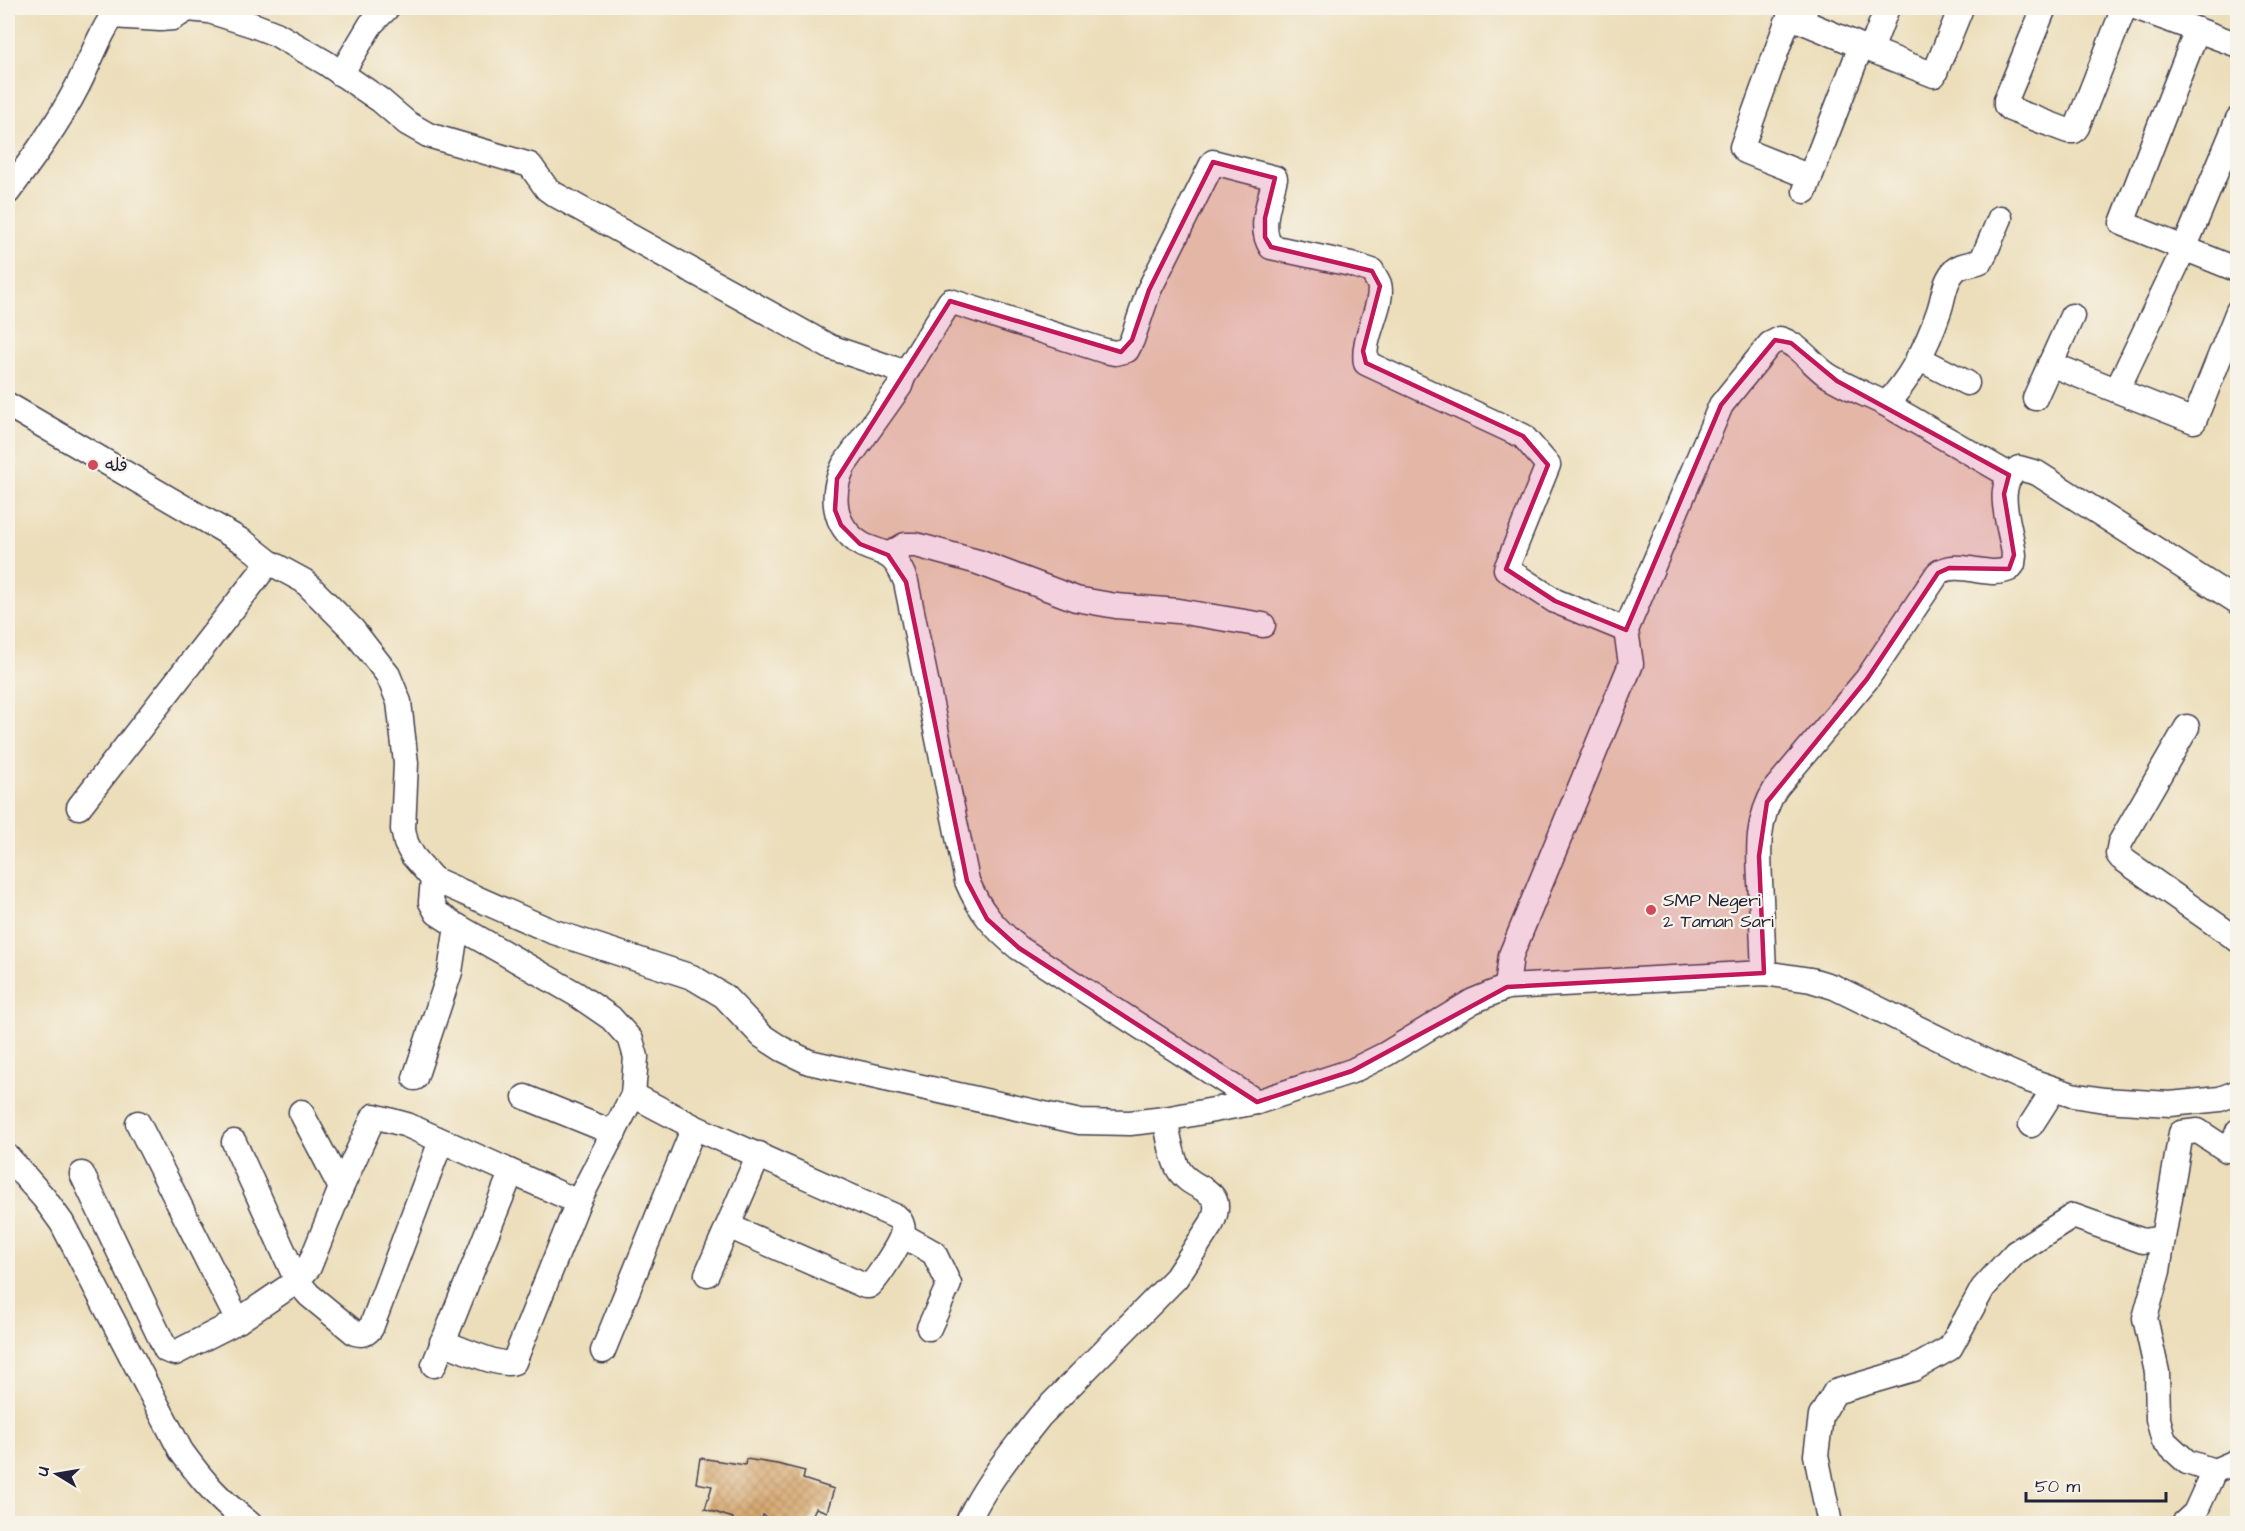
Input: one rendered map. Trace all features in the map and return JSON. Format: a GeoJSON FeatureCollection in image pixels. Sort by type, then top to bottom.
{"type":"FeatureCollection","features":[{"type":"Feature","properties":{"kind":"street"},"geometry":{"type":"LineString","coordinates":[[341,74],[371,24],[387,8]]}},
{"type":"Feature","properties":{"kind":"street"},"geometry":{"type":"LineString","coordinates":[[1887,8],[1866,48],[1808,184],[1745,151],[1742,147],[1787,22],[1792,18],[1803,14],[1866,48],[1934,75],[1961,8]]}},
{"type":"Feature","properties":{"kind":"street"},"geometry":{"type":"LineString","coordinates":[[2044,8],[2006,100],[2006,105],[2010,109],[2068,131],[2074,131],[2124,8]]}},
{"type":"Feature","properties":{"kind":"street"},"geometry":{"type":"LineString","coordinates":[[2138,8],[2238,45]]}},
{"type":"Feature","properties":{"kind":"street"},"geometry":{"type":"LineString","coordinates":[[8,192],[57,122],[115,12],[160,20],[173,18],[188,9],[208,11],[276,34],[341,74],[380,100],[416,129],[428,135],[530,165],[554,195],[830,347],[898,369],[903,376]]}},
{"type":"Feature","properties":{"kind":"street"},"geometry":{"type":"LineString","coordinates":[[2197,30],[2122,223],[2238,270]]}},
{"type":"Feature","properties":{"kind":"street"},"geometry":{"type":"LineString","coordinates":[[2117,390],[2184,249],[2238,119]]}},
{"type":"Feature","properties":{"kind":"street"},"geometry":{"type":"LineString","coordinates":[[1257,1102],[1020,948],[987,919],[967,881],[906,582],[901,571],[888,555],[860,544],[842,525],[835,510],[837,479],[844,465],[900,386],[903,376],[950,301],[1105,351],[1115,353],[1127,350],[1149,290],[1213,162],[1275,178],[1265,218],[1265,237],[1271,247],[1351,264],[1372,271],[1380,286],[1378,301],[1363,351],[1366,363],[1523,436],[1548,465],[1506,569],[1556,601],[1626,630]]}},
{"type":"Feature","properties":{"kind":"street"},"geometry":{"type":"LineString","coordinates":[[1886,404],[1902,385],[1918,358],[1939,312],[1946,282],[1961,266],[1982,260],[2000,218]]}},
{"type":"Feature","properties":{"kind":"street"},"geometry":{"type":"LineString","coordinates":[[2050,364],[2194,421],[2238,311]]}},
{"type":"Feature","properties":{"kind":"street"},"geometry":{"type":"LineString","coordinates":[[2035,398],[2072,316]]}},
{"type":"Feature","properties":{"kind":"street"},"geometry":{"type":"LineString","coordinates":[[1507,987],[1511,955],[1631,664],[1626,630],[1721,405],[1770,344],[1780,339],[1791,343],[1825,373],[1886,404],[2009,475]]}},
{"type":"Feature","properties":{"kind":"street"},"geometry":{"type":"LineString","coordinates":[[1918,358],[1967,383]]}},
{"type":"Feature","properties":{"kind":"street"},"geometry":{"type":"LineString","coordinates":[[8,405],[245,543],[269,562],[304,581],[353,630],[388,675],[399,702],[406,763],[403,829],[406,843],[413,856],[433,879],[551,931],[692,977],[724,996],[762,1036],[809,1062],[1080,1122],[1106,1124],[1165,1119],[1257,1102],[1352,1071],[1394,1049],[1473,1001],[1507,987],[1764,973],[1788,975],[1834,987],[1987,1062],[2072,1095],[2151,1104],[2194,1103],[2220,1099],[2238,1092]]}},
{"type":"Feature","properties":{"kind":"street"},"geometry":{"type":"LineString","coordinates":[[1764,973],[1759,856],[1760,828],[1767,802],[1776,788],[1867,679],[1938,573],[1949,568],[1995,573],[2009,569],[2013,564],[2014,555],[2004,494],[2009,475],[2019,468],[2037,473],[2238,602]]}},
{"type":"Feature","properties":{"kind":"street"},"geometry":{"type":"LineString","coordinates":[[888,555],[905,545],[916,545],[978,562],[1076,599],[1116,606],[1178,611],[1263,625]]}},
{"type":"Feature","properties":{"kind":"street"},"geometry":{"type":"LineString","coordinates":[[79,807],[269,562]]}},
{"type":"Feature","properties":{"kind":"street"},"geometry":{"type":"LineString","coordinates":[[2187,727],[2120,843],[2118,854],[2238,940]]}},
{"type":"Feature","properties":{"kind":"street"},"geometry":{"type":"LineString","coordinates":[[433,879],[431,902],[437,913],[576,994],[611,1018],[631,1040],[636,1057],[633,1095],[578,1202],[514,1362],[509,1365],[498,1362],[442,1342]]}},
{"type":"Feature","properties":{"kind":"street"},"geometry":{"type":"LineString","coordinates":[[415,1078],[450,972],[457,926]]}},
{"type":"Feature","properties":{"kind":"street"},"geometry":{"type":"LineString","coordinates":[[2031,1125],[2054,1089]]}},
{"type":"Feature","properties":{"kind":"street"},"geometry":{"type":"LineString","coordinates":[[633,1095],[694,1127],[897,1217],[902,1223],[902,1235],[878,1277],[869,1286],[865,1286],[728,1226]]}},
{"type":"Feature","properties":{"kind":"street"},"geometry":{"type":"LineString","coordinates":[[525,1097],[614,1133]]}},
{"type":"Feature","properties":{"kind":"street"},"geometry":{"type":"LineString","coordinates":[[301,1112],[341,1188]]}},
{"type":"Feature","properties":{"kind":"street"},"geometry":{"type":"LineString","coordinates":[[82,1174],[166,1350],[175,1353],[238,1320],[297,1281],[309,1267],[341,1188],[374,1116],[407,1125],[578,1202]]}},
{"type":"Feature","properties":{"kind":"street"},"geometry":{"type":"LineString","coordinates":[[967,1524],[984,1493],[1033,1424],[1176,1278],[1212,1223],[1216,1213],[1215,1200],[1205,1189],[1184,1176],[1178,1168],[1165,1119]]}},
{"type":"Feature","properties":{"kind":"street"},"geometry":{"type":"LineString","coordinates":[[138,1123],[238,1320]]}},
{"type":"Feature","properties":{"kind":"street"},"geometry":{"type":"LineString","coordinates":[[603,1351],[694,1127]]}},
{"type":"Feature","properties":{"kind":"street"},"geometry":{"type":"LineString","coordinates":[[2234,1145],[2198,1131],[2181,1133],[2158,1270],[2145,1318],[2157,1372],[2158,1419],[2164,1441],[2187,1462],[2214,1471],[2238,1461]]}},
{"type":"Feature","properties":{"kind":"street"},"geometry":{"type":"LineString","coordinates":[[234,1142],[297,1281],[309,1295],[355,1334],[361,1335],[367,1333],[441,1141]]}},
{"type":"Feature","properties":{"kind":"street"},"geometry":{"type":"LineString","coordinates":[[707,1275],[759,1154]]}},
{"type":"Feature","properties":{"kind":"street"},"geometry":{"type":"LineString","coordinates":[[8,1157],[44,1198],[62,1223],[181,1450],[203,1482],[226,1505],[250,1524]]}},
{"type":"Feature","properties":{"kind":"street"},"geometry":{"type":"LineString","coordinates":[[434,1365],[511,1173]]}},
{"type":"Feature","properties":{"kind":"street"},"geometry":{"type":"LineString","coordinates":[[1825,1521],[1816,1455],[1821,1416],[1835,1392],[1913,1369],[1950,1348],[1983,1288],[2015,1253],[2073,1216],[2144,1241],[2163,1238]]}},
{"type":"Feature","properties":{"kind":"street"},"geometry":{"type":"LineString","coordinates":[[902,1235],[934,1253],[949,1284],[929,1328]]}},
{"type":"Feature","properties":{"kind":"street"},"geometry":{"type":"LineString","coordinates":[[2183,1524],[2195,1513],[2214,1471]]}},
{"type":"Feature","properties":{"kind":"highlighted area"},"geometry":{"type":"Polygon","coordinates":[[[1213,162],[1275,178],[1265,218],[1265,237],[1271,247],[1372,271],[1380,286],[1363,351],[1366,363],[1523,436],[1548,465],[1506,569],[1555,601],[1626,630],[1721,405],[1775,340],[1791,343],[1837,381],[2009,475],[2004,494],[2014,555],[2009,569],[1949,568],[1938,573],[1867,679],[1767,802],[1759,856],[1764,973],[1507,987],[1352,1071],[1257,1102],[1019,948],[987,919],[967,881],[906,582],[888,555],[860,544],[841,525],[835,510],[837,479],[950,301],[1121,352],[1132,340],[1149,290],[1213,162]]]}},
{"type":"Feature","properties":{"kind":"building"},"geometry":{"type":"Polygon","coordinates":[[[700,1458],[745,1465],[746,1459],[805,1471],[803,1479],[834,1489],[827,1512],[816,1508],[808,1524],[778,1524],[763,1515],[760,1524],[731,1524],[733,1518],[705,1509],[712,1486],[696,1483],[700,1458]]]}},
{"type":"Feature","properties":{"kind":"place","name":"فله"},"geometry":{"type":"Point","coordinates":[93,465]}},
{"type":"Feature","properties":{"kind":"place","name":"SMP Negeri 2 Taman Sari"},"geometry":{"type":"Point","coordinates":[1651,910]}}]}
